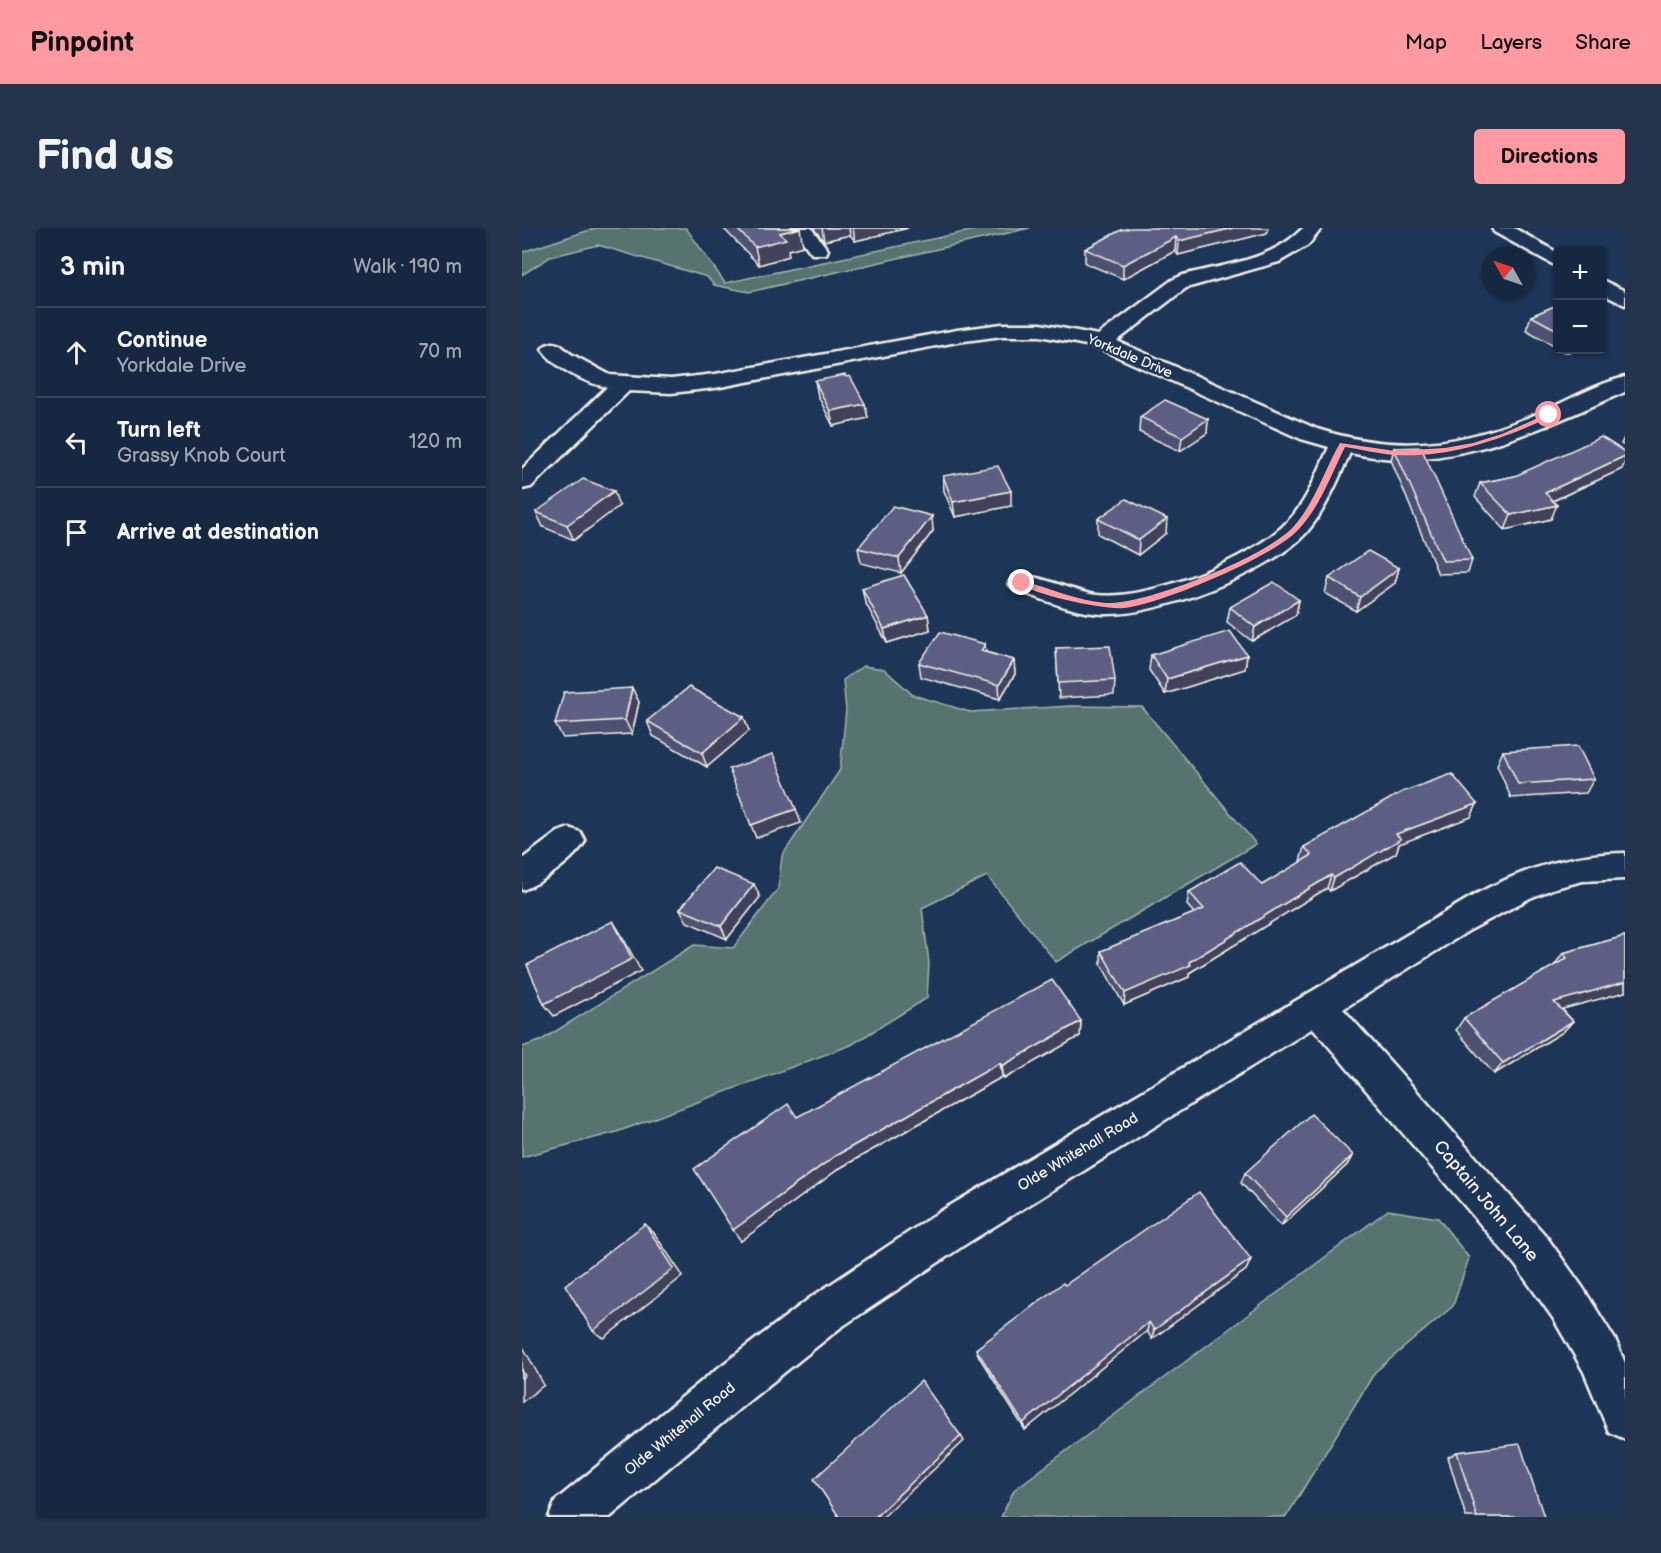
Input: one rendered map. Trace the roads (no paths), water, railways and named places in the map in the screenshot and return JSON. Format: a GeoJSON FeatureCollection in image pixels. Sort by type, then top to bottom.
{"type":"FeatureCollection","features":[{"type":"Feature","properties":{"kind":"street"},"geometry":{"type":"LineString","coordinates":[[801,228],[819,250]]}},
{"type":"Feature","properties":{"kind":"street"},"geometry":{"type":"LineString","coordinates":[[1102,342],[1179,284],[1190,279],[1266,261],[1286,253],[1314,228]]}},
{"type":"Feature","properties":{"kind":"street"},"geometry":{"type":"LineString","coordinates":[[1501,228],[1553,259]]}},
{"type":"Feature","properties":{"kind":"street"},"geometry":{"type":"LineString","coordinates":[[1607,289],[1625,299]]}},
{"type":"Feature","properties":{"kind":"street","name":"Yorkdale Drive"},"geometry":{"type":"LineString","coordinates":[[552,349],[563,359],[603,380],[623,384],[671,386],[716,381],[1002,330],[1040,330],[1102,342],[1280,422],[1342,444],[1395,453],[1426,452],[1475,445],[1625,384]]}},
{"type":"Feature","properties":{"kind":"street"},"geometry":{"type":"LineString","coordinates":[[522,482],[623,384]]}},
{"type":"Feature","properties":{"kind":"street"},"geometry":{"type":"LineString","coordinates":[[1022,583],[1084,602],[1125,605],[1156,598],[1257,556],[1294,531],[1311,510],[1342,444]]}},
{"type":"Feature","properties":{"kind":"street"},"geometry":{"type":"LineString","coordinates":[[522,878],[568,841]]}},
{"type":"Feature","properties":{"kind":"street","name":"Olde Whitehall Road"},"geometry":{"type":"LineString","coordinates":[[573,1517],[720,1396],[825,1314],[951,1229],[1458,920],[1515,889],[1538,879],[1584,868],[1625,866]]}},
{"type":"Feature","properties":{"kind":"street","name":"Captain John Lane"},"geometry":{"type":"LineString","coordinates":[[1317,1006],[1531,1251],[1568,1303],[1600,1357],[1625,1416]]}}]}
